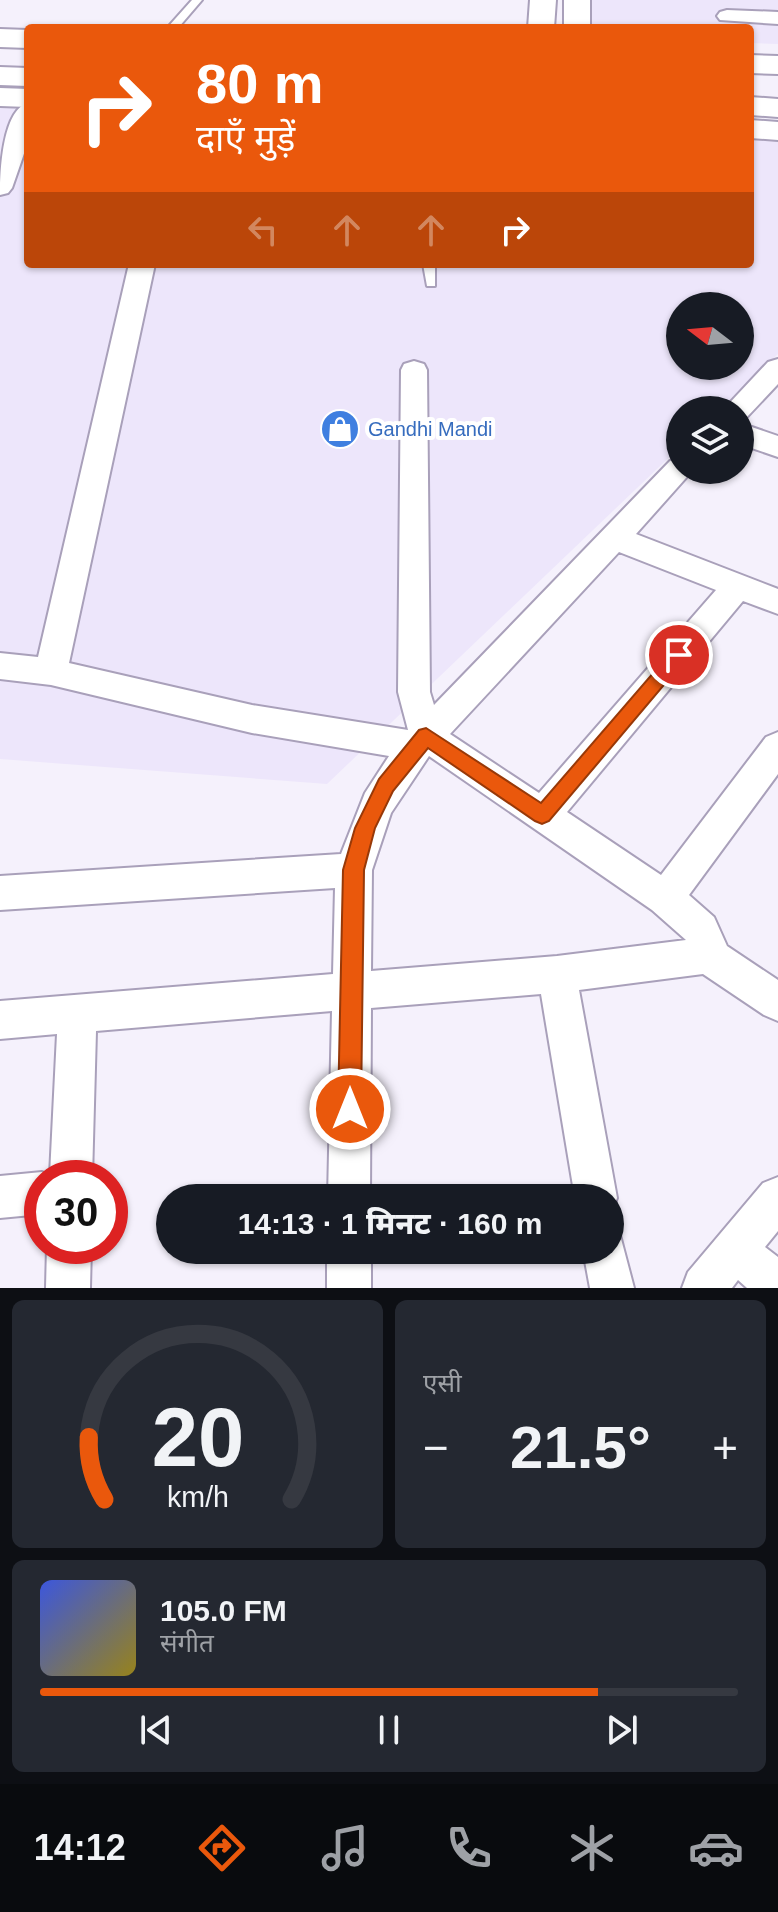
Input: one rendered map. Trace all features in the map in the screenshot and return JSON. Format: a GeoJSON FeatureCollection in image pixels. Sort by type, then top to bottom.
{"type":"FeatureCollection","features":[{"type":"Feature","properties":{"kind":"highway"},"geometry":{"type":"LineString","coordinates":[[0,38],[24,39]]}},
{"type":"Feature","properties":{"kind":"highway"},"geometry":{"type":"LineString","coordinates":[[0,56],[24,56]]}},
{"type":"Feature","properties":{"kind":"highway"},"geometry":{"type":"LineString","coordinates":[[754,64],[778,65]]}},
{"type":"Feature","properties":{"kind":"highway"},"geometry":{"type":"LineString","coordinates":[[0,76],[24,77]]}},
{"type":"Feature","properties":{"kind":"highway"},"geometry":{"type":"LineString","coordinates":[[754,87],[778,88]]}},
{"type":"Feature","properties":{"kind":"highway"},"geometry":{"type":"LineString","coordinates":[[0,97],[24,98]]}},
{"type":"Feature","properties":{"kind":"highway"},"geometry":{"type":"LineString","coordinates":[[754,106],[778,108]]}},
{"type":"Feature","properties":{"kind":"highway"},"geometry":{"type":"LineString","coordinates":[[754,129],[778,131]]}},
{"type":"Feature","properties":{"kind":"street"},"geometry":{"type":"LineString","coordinates":[[541,24],[543,0]]}},
{"type":"Feature","properties":{"kind":"street"},"geometry":{"type":"LineString","coordinates":[[577,0],[577,24]]}},
{"type":"Feature","properties":{"kind":"street"},"geometry":{"type":"LineString","coordinates":[[727,16],[778,18]]}},
{"type":"Feature","properties":{"kind":"street"},"geometry":{"type":"LineString","coordinates":[[0,188],[24,121]]}},
{"type":"Feature","properties":{"kind":"street"},"geometry":{"type":"LineString","coordinates":[[51,672],[141,268]]}},
{"type":"Feature","properties":{"kind":"street"},"geometry":{"type":"LineString","coordinates":[[751,396],[778,368]]}},
{"type":"Feature","properties":{"kind":"street"},"geometry":{"type":"LineString","coordinates":[[414,370],[414,692],[421,741]]}},
{"type":"Feature","properties":{"kind":"street"},"geometry":{"type":"LineString","coordinates":[[754,438],[778,447]]}},
{"type":"Feature","properties":{"kind":"street"},"geometry":{"type":"LineString","coordinates":[[349,1184],[354,870],[365,828],[386,785],[421,741],[666,482]]}},
{"type":"Feature","properties":{"kind":"street"},"geometry":{"type":"LineString","coordinates":[[612,537],[778,602]]}},
{"type":"Feature","properties":{"kind":"street"},"geometry":{"type":"LineString","coordinates":[[542,815],[738,586]]}},
{"type":"Feature","properties":{"kind":"street"},"geometry":{"type":"LineString","coordinates":[[0,666],[51,672],[252,719],[421,741],[542,815],[665,898],[702,928],[710,943],[708,955]]}},
{"type":"Feature","properties":{"kind":"street"},"geometry":{"type":"LineString","coordinates":[[665,898],[778,747]]}},
{"type":"Feature","properties":{"kind":"street"},"geometry":{"type":"LineString","coordinates":[[0,893],[354,870]]}},
{"type":"Feature","properties":{"kind":"street"},"geometry":{"type":"LineString","coordinates":[[0,1020],[557,974],[708,955],[778,1002]]}},
{"type":"Feature","properties":{"kind":"street"},"geometry":{"type":"LineString","coordinates":[[557,974],[594,1184]]}},
{"type":"Feature","properties":{"kind":"street"},"geometry":{"type":"LineString","coordinates":[[72,1160],[77,1012]]}},
{"type":"Feature","properties":{"kind":"street"},"geometry":{"type":"LineString","coordinates":[[0,1197],[24,1195]]}},
{"type":"Feature","properties":{"kind":"street"},"geometry":{"type":"LineString","coordinates":[[704,1288],[778,1198]]}},
{"type":"Feature","properties":{"kind":"street"},"geometry":{"type":"LineString","coordinates":[[736,1250],[778,1286]]}},
{"type":"Feature","properties":{"kind":"street"},"geometry":{"type":"LineString","coordinates":[[68,1288],[69,1264]]}},
{"type":"Feature","properties":{"kind":"street"},"geometry":{"type":"LineString","coordinates":[[349,1264],[349,1288]]}},
{"type":"Feature","properties":{"kind":"street"},"geometry":{"type":"LineString","coordinates":[[608,1264],[612,1288]]}},
{"type":"Feature","properties":{"kind":"lane"},"geometry":{"type":"LineString","coordinates":[[176,24],[197,0]]}},
{"type":"Feature","properties":{"kind":"lane"},"geometry":{"type":"LineString","coordinates":[[429,268],[431,283]]}},
{"type":"Feature","properties":{"kind":"shaded area"},"geometry":{"type":"Polygon","coordinates":[[[592,0],[778,0],[778,44],[754,43],[754,24],[592,24],[592,0]]]}},
{"type":"Feature","properties":{"kind":"shaded area","name":"Gandhi Mandi"},"geometry":{"type":"Polygon","coordinates":[[[0,99],[24,100],[24,268],[754,268],[754,131],[778,132],[778,354],[754,377],[754,292],[666,292],[666,380],[751,380],[734,396],[666,396],[666,460],[327,784],[0,759],[0,99]]]}},
{"type":"Feature","properties":{"kind":"place","name":"Gandhi Mandi"},"geometry":{"type":"Point","coordinates":[340,429]}},
{"type":"Feature","properties":{"kind":"route"},"geometry":{"type":"LineString","coordinates":[[350,1109],[354,870],[365,828],[386,785],[426,736],[542,815],[679,655]]}}]}
